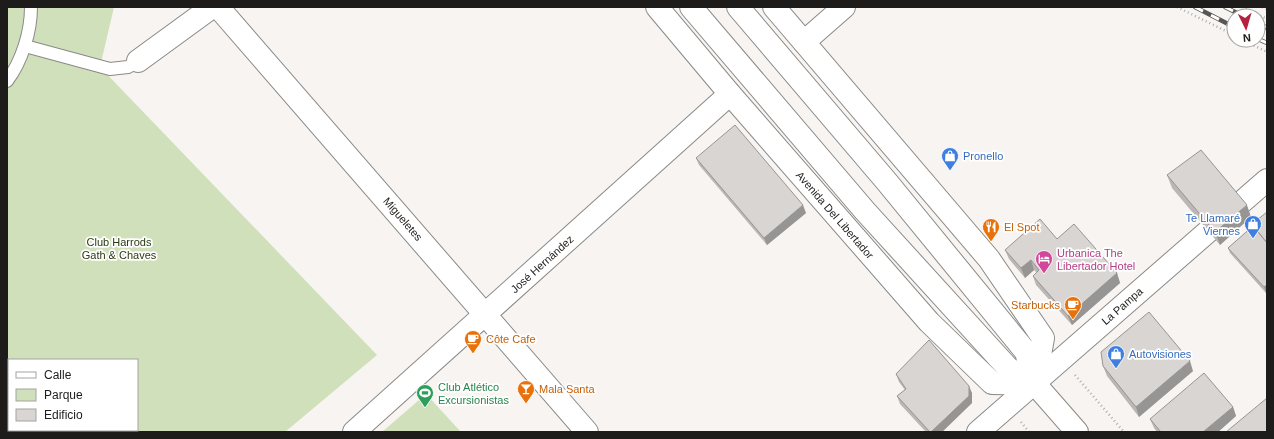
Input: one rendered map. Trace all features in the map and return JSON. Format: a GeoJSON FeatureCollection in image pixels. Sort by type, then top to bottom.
{"type":"FeatureCollection","features":[{"type":"Feature","properties":{"kind":"street"},"geometry":{"type":"LineString","coordinates":[[138,61],[212,7]]}},
{"type":"Feature","properties":{"kind":"street","name":"Migueletes"},"geometry":{"type":"LineString","coordinates":[[218,7],[587,432]]}},
{"type":"Feature","properties":{"kind":"street","name":"Avenida Del Libertador"},"geometry":{"type":"LineString","coordinates":[[657,7],[730,94],[929,322],[992,383],[1035,384]]}},
{"type":"Feature","properties":{"kind":"street"},"geometry":{"type":"LineString","coordinates":[[691,7],[865,211],[1008,368],[1035,384],[1077,432]]}},
{"type":"Feature","properties":{"kind":"street"},"geometry":{"type":"LineString","coordinates":[[738,7],[887,182],[1026,352],[1035,384]]}},
{"type":"Feature","properties":{"kind":"street"},"geometry":{"type":"LineString","coordinates":[[774,7],[989,258],[1043,338],[1035,384]]}},
{"type":"Feature","properties":{"kind":"street"},"geometry":{"type":"LineString","coordinates":[[804,42],[844,7]]}},
{"type":"Feature","properties":{"kind":"street","name":"José Hernández"},"geometry":{"type":"LineString","coordinates":[[354,432],[486,315],[730,94]]}},
{"type":"Feature","properties":{"kind":"street","name":"La Pampa"},"geometry":{"type":"LineString","coordinates":[[978,432],[1035,384],[1061,359],[1267,180]]}},
{"type":"Feature","properties":{"kind":"lane"},"geometry":{"type":"LineString","coordinates":[[7,81],[13,74],[25,46],[32,7]]}},
{"type":"Feature","properties":{"kind":"lane"},"geometry":{"type":"LineString","coordinates":[[25,46],[110,69],[128,67],[138,61]]}},
{"type":"Feature","properties":{"kind":"path"},"geometry":{"type":"LineString","coordinates":[[1177,7],[1226,31]]}},
{"type":"Feature","properties":{"kind":"path"},"geometry":{"type":"LineString","coordinates":[[1242,7],[1267,19]]}},
{"type":"Feature","properties":{"kind":"path"},"geometry":{"type":"LineString","coordinates":[[1262,7],[1267,10]]}},
{"type":"Feature","properties":{"kind":"path"},"geometry":{"type":"LineString","coordinates":[[1061,359],[1124,432]]}},
{"type":"Feature","properties":{"kind":"green space","name":"Club Harrods Gath & Chaves"},"geometry":{"type":"Polygon","coordinates":[[[7,7],[114,7],[100,67],[377,355],[285,432],[7,432],[7,7]]]}},
{"type":"Feature","properties":{"kind":"green space","name":"Club Atlético Excursionistas"},"geometry":{"type":"Polygon","coordinates":[[[426,394],[460,431],[382,432],[426,394]]]}},
{"type":"Feature","properties":{"kind":"building"},"geometry":{"type":"Polygon","coordinates":[[[735,125],[803,205],[764,238],[696,158],[735,125]]]}},
{"type":"Feature","properties":{"kind":"building"},"geometry":{"type":"Polygon","coordinates":[[[1201,150],[1247,205],[1215,232],[1167,175],[1201,150]]]}},
{"type":"Feature","properties":{"kind":"building"},"geometry":{"type":"Polygon","coordinates":[[[1267,212],[1267,243],[1252,224],[1267,212]]]}},
{"type":"Feature","properties":{"kind":"building"},"geometry":{"type":"Polygon","coordinates":[[[1040,219],[1057,239],[1074,224],[1117,273],[1068,316],[1033,276],[1039,270],[1031,260],[1021,268],[1005,250],[1040,219]]]}},
{"type":"Feature","properties":{"kind":"building"},"geometry":{"type":"Polygon","coordinates":[[[1253,226],[1267,243],[1267,285],[1264,287],[1228,248],[1253,226]]]}},
{"type":"Feature","properties":{"kind":"building"},"geometry":{"type":"Polygon","coordinates":[[[1149,312],[1190,361],[1136,407],[1103,366],[1101,352],[1149,312]]]}},
{"type":"Feature","properties":{"kind":"building"},"geometry":{"type":"Polygon","coordinates":[[[929,340],[969,386],[969,396],[931,432],[897,396],[906,389],[896,374],[929,340]]]}},
{"type":"Feature","properties":{"kind":"building"},"geometry":{"type":"Polygon","coordinates":[[[1204,373],[1233,407],[1203,432],[1161,432],[1150,419],[1204,373]]]}},
{"type":"Feature","properties":{"kind":"building"},"geometry":{"type":"Polygon","coordinates":[[[1267,398],[1267,432],[1226,432],[1267,398]]]}},
{"type":"Feature","properties":{"kind":"railway"},"geometry":{"type":"LineString","coordinates":[[1195,7],[1226,23]]}},
{"type":"Feature","properties":{"kind":"place","name":"Pronello"},"geometry":{"type":"Point","coordinates":[950,171]}},
{"type":"Feature","properties":{"kind":"place","name":"Te Llamaré Viernes"},"geometry":{"type":"Point","coordinates":[1253,239]}},
{"type":"Feature","properties":{"kind":"place","name":"El Spot"},"geometry":{"type":"Point","coordinates":[991,242]}},
{"type":"Feature","properties":{"kind":"place","name":"Urbanica The Libertador Hotel"},"geometry":{"type":"Point","coordinates":[1044,274]}},
{"type":"Feature","properties":{"kind":"place","name":"Starbucks"},"geometry":{"type":"Point","coordinates":[1073,320]}},
{"type":"Feature","properties":{"kind":"place","name":"Côte Cafe"},"geometry":{"type":"Point","coordinates":[473,354]}},
{"type":"Feature","properties":{"kind":"place","name":"Autovisiones"},"geometry":{"type":"Point","coordinates":[1116,369]}},
{"type":"Feature","properties":{"kind":"place","name":"Mala Santa"},"geometry":{"type":"Point","coordinates":[526,404]}},
{"type":"Feature","properties":{"kind":"place","name":"Club Atlético Excursionistas"},"geometry":{"type":"Point","coordinates":[425,408]}}]}
